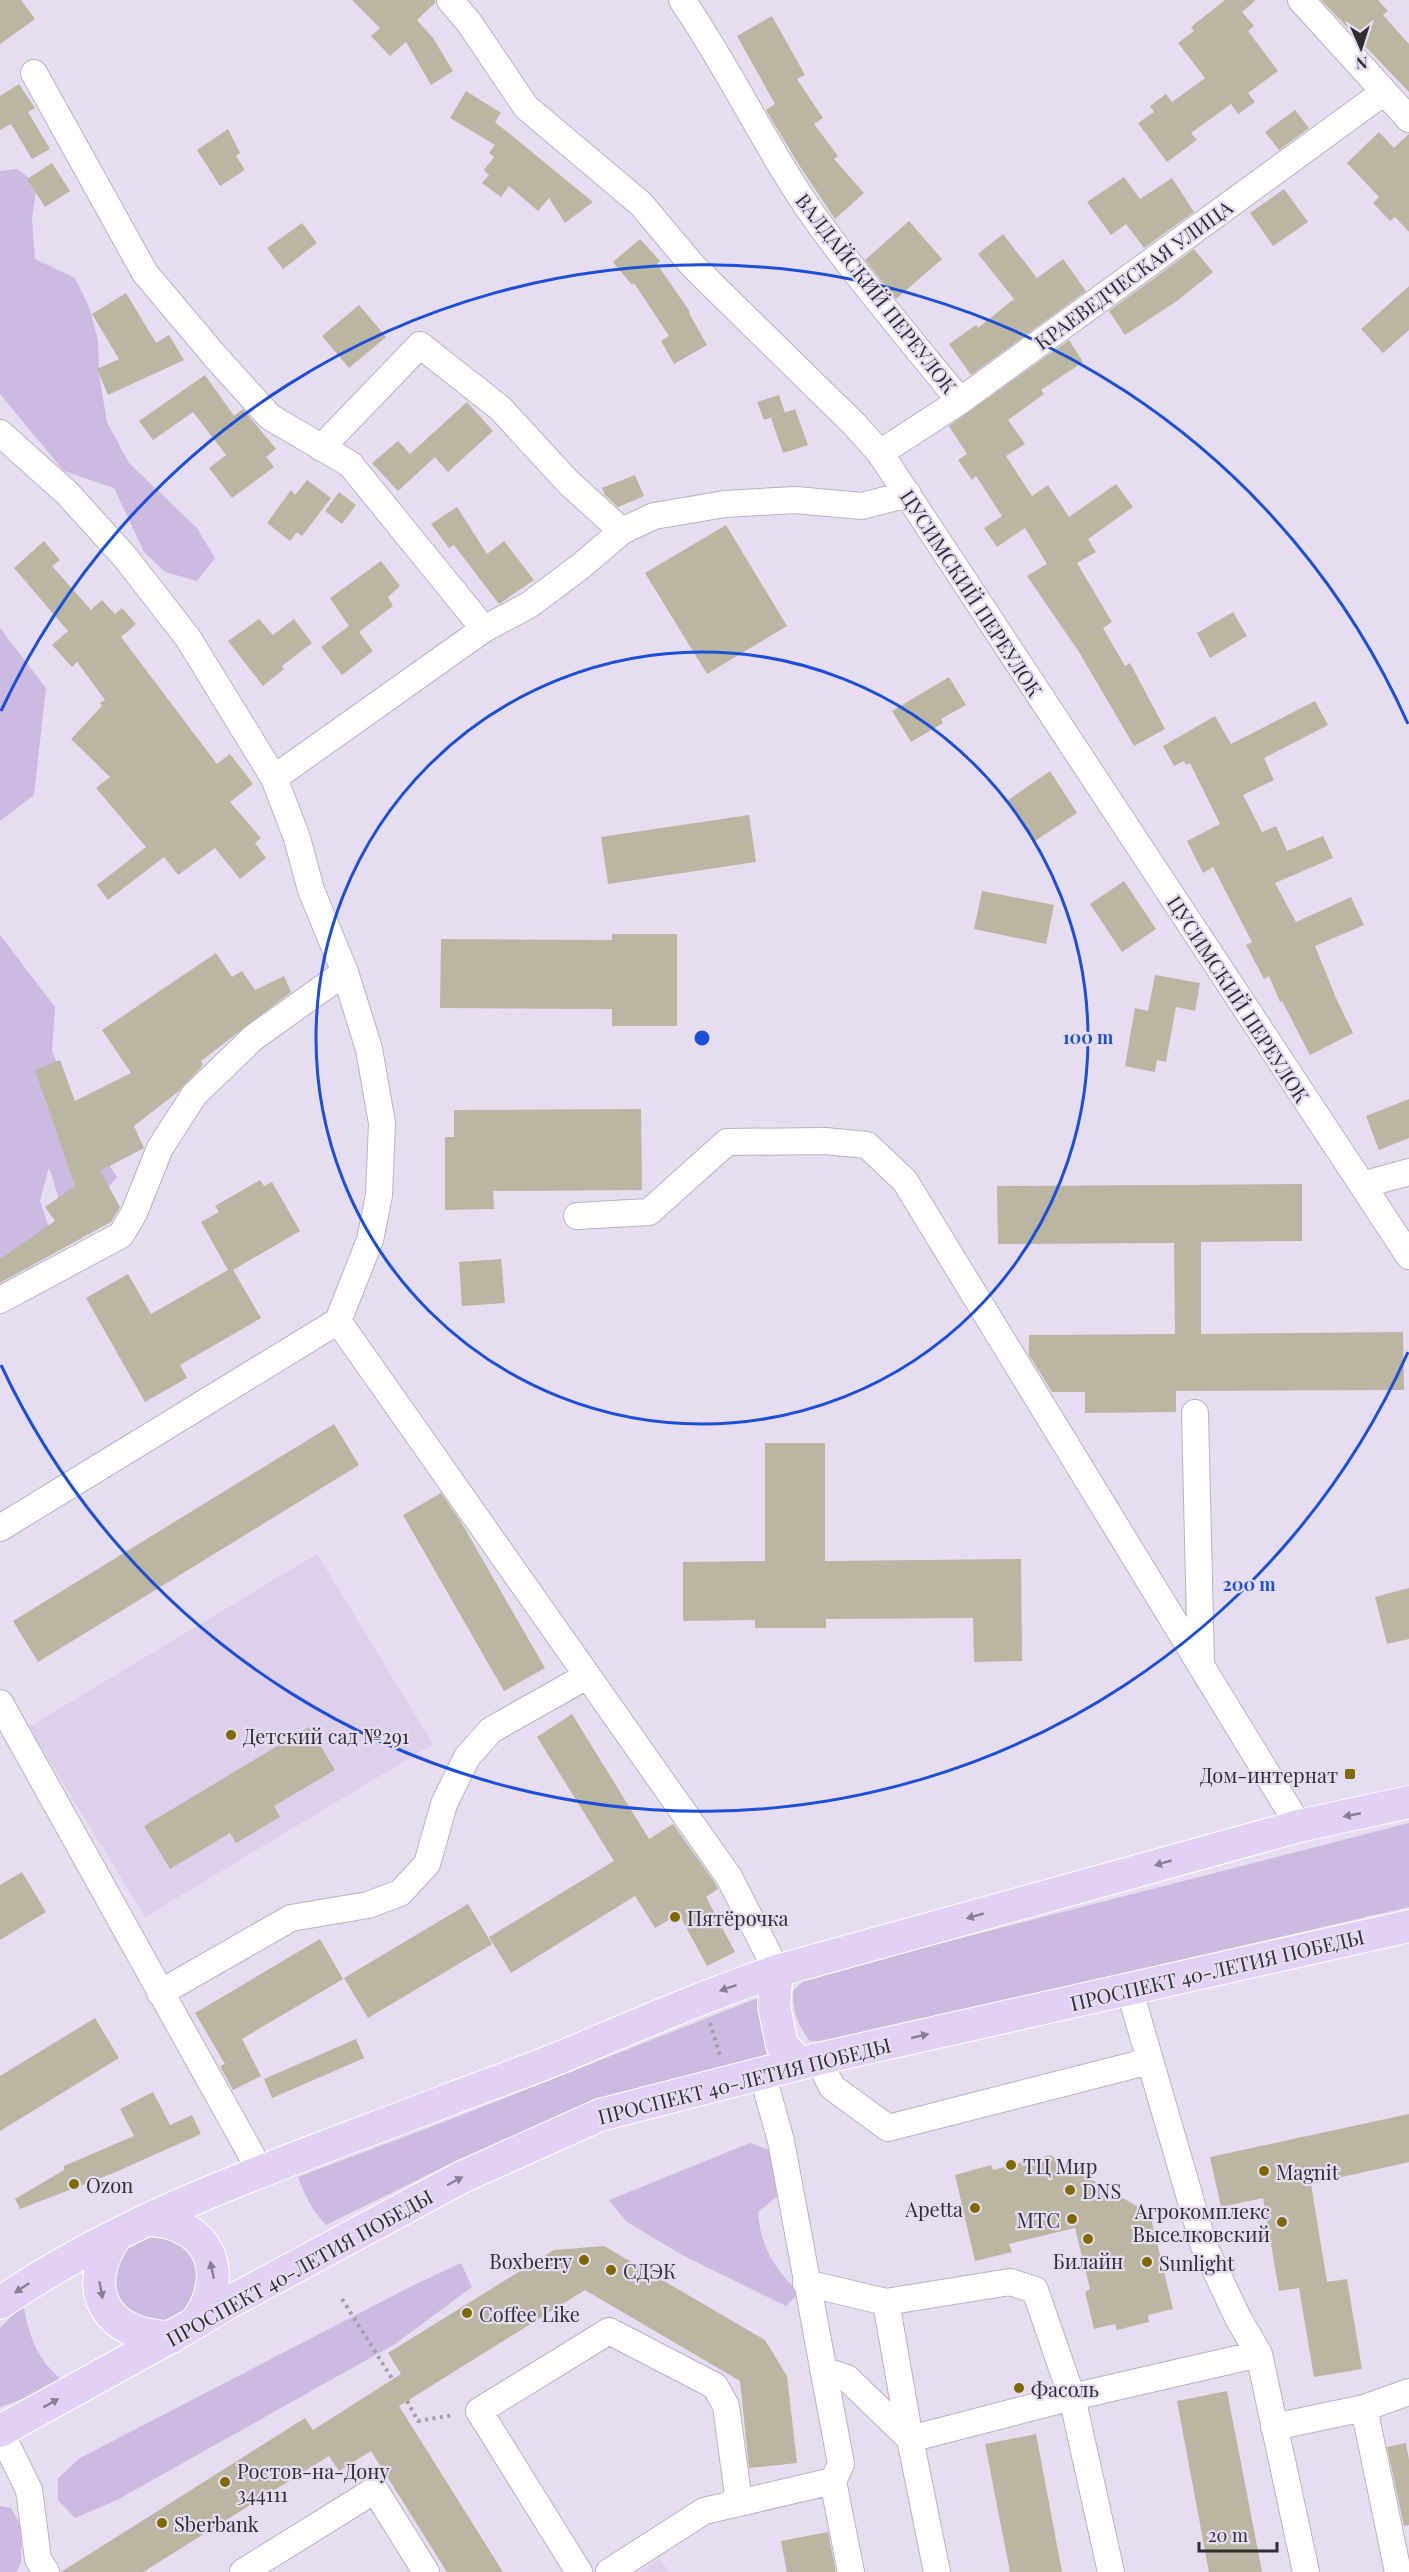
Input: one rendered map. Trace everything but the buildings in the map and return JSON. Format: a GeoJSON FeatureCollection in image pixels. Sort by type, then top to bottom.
{"type":"FeatureCollection","features":[{"type":"Feature","properties":{"kind":"main road"},"geometry":{"type":"LineString","coordinates":[[0,2303],[30,2282],[148,2220],[261,2172],[570,2054],[702,1997],[777,1971],[1299,1826],[1409,1802]]}},
{"type":"Feature","properties":{"kind":"main road","name":"ПРОСПЕКТ 40-ЛЕТИЯ ПОБЕДЫ"},"geometry":{"type":"LineString","coordinates":[[0,2431],[462,2177],[600,2115],[809,2062],[1409,1926]]}},
{"type":"Feature","properties":{"kind":"main road"},"geometry":{"type":"LineString","coordinates":[[777,1971],[774,2006],[782,2044],[809,2062]]}},
{"type":"Feature","properties":{"kind":"main road"},"geometry":{"type":"LineString","coordinates":[[116,2236],[99,2267],[99,2287],[106,2307],[119,2324],[137,2334],[183,2330],[211,2298],[214,2280],[208,2255],[199,2240],[180,2227],[148,2220]]}},
{"type":"Feature","properties":{"kind":"street","name":"ЦУСИМСКИЙ ПЕРЕУЛОК"},"geometry":{"type":"LineString","coordinates":[[450,0],[470,24],[526,107],[641,204],[693,266],[855,424],[880,453],[1409,1256]]}},
{"type":"Feature","properties":{"kind":"street","name":"ВАЛДАЙСКИЙ ПЕРЕУЛОК"},"geometry":{"type":"LineString","coordinates":[[682,0],[705,34],[765,141],[823,229],[960,401]]}},
{"type":"Feature","properties":{"kind":"street"},"geometry":{"type":"LineString","coordinates":[[1301,0],[1409,119]]}},
{"type":"Feature","properties":{"kind":"street"},"geometry":{"type":"LineString","coordinates":[[34,73],[145,273],[270,417],[350,464],[484,629]]}},
{"type":"Feature","properties":{"kind":"street","name":"КРАЕВЕДЧЕСКАЯ УЛИЦА"},"geometry":{"type":"LineString","coordinates":[[880,453],[960,401],[1384,92]]}},
{"type":"Feature","properties":{"kind":"street"},"geometry":{"type":"LineString","coordinates":[[321,448],[420,345],[500,408],[569,483],[622,531]]}},
{"type":"Feature","properties":{"kind":"street"},"geometry":{"type":"LineString","coordinates":[[0,433],[67,493],[125,557],[188,638],[273,778],[297,838],[311,890],[345,972],[369,1049],[382,1123],[379,1195],[370,1240],[338,1321],[0,1528]]}},
{"type":"Feature","properties":{"kind":"street"},"geometry":{"type":"LineString","coordinates":[[273,778],[484,629],[529,605],[581,566],[622,531],[654,516],[726,504],[795,500],[862,506],[908,494]]}},
{"type":"Feature","properties":{"kind":"street"},"geometry":{"type":"LineString","coordinates":[[0,1300],[122,1235],[134,1213],[160,1148],[194,1095],[253,1038],[345,972]]}},
{"type":"Feature","properties":{"kind":"street"},"geometry":{"type":"LineString","coordinates":[[577,1216],[649,1212],[727,1142],[825,1141],[867,1145],[905,1181],[1299,1826]]}},
{"type":"Feature","properties":{"kind":"street"},"geometry":{"type":"LineString","coordinates":[[1362,1185],[1409,1172]]}},
{"type":"Feature","properties":{"kind":"street"},"geometry":{"type":"LineString","coordinates":[[338,1321],[729,1877],[777,1971]]}},
{"type":"Feature","properties":{"kind":"street"},"geometry":{"type":"LineString","coordinates":[[1196,1413],[1201,1666]]}},
{"type":"Feature","properties":{"kind":"street"},"geometry":{"type":"LineString","coordinates":[[160,1993],[291,1918],[368,1905],[400,1893],[426,1864],[444,1804],[467,1756],[491,1730],[587,1676]]}},
{"type":"Feature","properties":{"kind":"street"},"geometry":{"type":"LineString","coordinates":[[0,1703],[261,2172]]}},
{"type":"Feature","properties":{"kind":"street"},"geometry":{"type":"LineString","coordinates":[[1129,1989],[1204,2246],[1238,2318],[1259,2354],[1306,2572]]}},
{"type":"Feature","properties":{"kind":"street"},"geometry":{"type":"LineString","coordinates":[[809,2062],[832,2087],[888,2128],[1150,2061]]}},
{"type":"Feature","properties":{"kind":"street"},"geometry":{"type":"LineString","coordinates":[[762,2073],[781,2141],[841,2464],[833,2481],[851,2572]]}},
{"type":"Feature","properties":{"kind":"street"},"geometry":{"type":"LineString","coordinates":[[806,2283],[886,2302],[1010,2282],[1035,2290],[1072,2397],[1111,2572]]}},
{"type":"Feature","properties":{"kind":"street"},"geometry":{"type":"LineString","coordinates":[[886,2302],[910,2439],[937,2572]]}},
{"type":"Feature","properties":{"kind":"street"},"geometry":{"type":"LineString","coordinates":[[579,2572],[479,2411],[609,2331],[715,2386],[726,2406],[739,2503]]}},
{"type":"Feature","properties":{"kind":"street"},"geometry":{"type":"LineString","coordinates":[[910,2439],[1072,2397],[1259,2354]]}},
{"type":"Feature","properties":{"kind":"street"},"geometry":{"type":"LineString","coordinates":[[823,2370],[847,2378],[910,2439]]}},
{"type":"Feature","properties":{"kind":"street"},"geometry":{"type":"LineString","coordinates":[[1274,2427],[1364,2408],[1409,2392]]}},
{"type":"Feature","properties":{"kind":"street"},"geometry":{"type":"LineString","coordinates":[[1364,2408],[1398,2572]]}},
{"type":"Feature","properties":{"kind":"street"},"geometry":{"type":"LineString","coordinates":[[0,2431],[29,2490],[38,2559],[46,2572]]}},
{"type":"Feature","properties":{"kind":"street"},"geometry":{"type":"LineString","coordinates":[[609,2572],[704,2511],[833,2481]]}},
{"type":"Feature","properties":{"kind":"street"},"geometry":{"type":"LineString","coordinates":[[243,2572],[375,2490],[426,2572]]}},
{"type":"Feature","properties":{"kind":"path"},"geometry":{"type":"LineString","coordinates":[[702,1997],[728,2081]]}},
{"type":"Feature","properties":{"kind":"path"},"geometry":{"type":"LineString","coordinates":[[342,2299],[393,2380]]}},
{"type":"Feature","properties":{"kind":"path"},"geometry":{"type":"LineString","coordinates":[[407,2401],[418,2421],[479,2411]]}},
{"type":"Feature","properties":{"kind":"shaded area"},"geometry":{"type":"Polygon","coordinates":[[[17,169],[37,184],[32,219],[35,259],[75,278],[89,307],[98,340],[99,374],[107,422],[129,463],[197,528],[215,558],[197,581],[165,572],[144,552],[114,488],[64,471],[0,394],[0,171],[17,169]]]}},
{"type":"Feature","properties":{"kind":"shaded area"},"geometry":{"type":"Polygon","coordinates":[[[0,628],[46,688],[34,795],[0,821],[0,628]]]}},
{"type":"Feature","properties":{"kind":"shaded area"},"geometry":{"type":"Polygon","coordinates":[[[0,935],[55,1007],[52,1051],[84,1127],[117,1177],[85,1216],[63,1213],[49,1167],[40,1201],[51,1233],[0,1269],[0,935]]]}},
{"type":"Feature","properties":{"kind":"shaded area","name":"Детский сад №291"},"geometry":{"type":"Polygon","coordinates":[[[317,1554],[433,1744],[145,1917],[29,1727],[317,1554]]]}},
{"type":"Feature","properties":{"kind":"shaded area"},"geometry":{"type":"Polygon","coordinates":[[[1409,1823],[1409,1907],[825,2042],[810,2041],[797,2018],[793,1991],[806,1978],[1409,1823]]]}},
{"type":"Feature","properties":{"kind":"shaded area"},"geometry":{"type":"Polygon","coordinates":[[[765,1995],[777,2056],[593,2103],[456,2161],[326,2225],[306,2197],[298,2177],[765,1995]]]}},
{"type":"Feature","properties":{"kind":"shaded area"},"geometry":{"type":"Polygon","coordinates":[[[750,2143],[775,2152],[779,2195],[758,2212],[762,2237],[770,2257],[782,2275],[799,2293],[786,2306],[682,2255],[627,2222],[609,2200],[750,2143]]]}},
{"type":"Feature","properties":{"kind":"shaded area"},"geometry":{"type":"Polygon","coordinates":[[[145,2230],[182,2237],[204,2269],[187,2316],[148,2326],[116,2306],[115,2250],[145,2230]]]}},
{"type":"Feature","properties":{"kind":"shaded area"},"geometry":{"type":"Polygon","coordinates":[[[461,2263],[472,2287],[395,2344],[117,2500],[75,2518],[58,2500],[58,2478],[80,2458],[412,2286],[461,2263]]]}},
{"type":"Feature","properties":{"kind":"shaded area"},"geometry":{"type":"Polygon","coordinates":[[[23,2304],[32,2339],[41,2358],[66,2383],[0,2407],[0,2328],[23,2304]]]}},
{"type":"Feature","properties":{"kind":"shaded area"},"geometry":{"type":"Polygon","coordinates":[[[0,2506],[11,2508],[22,2528],[21,2563],[16,2572],[0,2572],[0,2506]]]}},
{"type":"Feature","properties":{"kind":"shaded area"},"geometry":{"type":"Polygon","coordinates":[[[659,2559],[670,2572],[640,2572],[659,2559]]]}},
{"type":"Feature","properties":{"kind":"place","name":"Детский сад №291"},"geometry":{"type":"Point","coordinates":[231,1735]}},
{"type":"Feature","properties":{"kind":"place","name":"Дом-интернат"},"geometry":{"type":"Point","coordinates":[1350,1774]}},
{"type":"Feature","properties":{"kind":"place","name":"Пятёрочка"},"geometry":{"type":"Point","coordinates":[675,1917]}},
{"type":"Feature","properties":{"kind":"place","name":"ТЦ Мир"},"geometry":{"type":"Point","coordinates":[1011,2165]}},
{"type":"Feature","properties":{"kind":"place","name":"Magnit"},"geometry":{"type":"Point","coordinates":[1264,2171]}},
{"type":"Feature","properties":{"kind":"place","name":"Ozon"},"geometry":{"type":"Point","coordinates":[74,2184]}},
{"type":"Feature","properties":{"kind":"place","name":"DNS"},"geometry":{"type":"Point","coordinates":[1070,2190]}},
{"type":"Feature","properties":{"kind":"place","name":"Apetta"},"geometry":{"type":"Point","coordinates":[975,2208]}},
{"type":"Feature","properties":{"kind":"place","name":"МТС"},"geometry":{"type":"Point","coordinates":[1072,2219]}},
{"type":"Feature","properties":{"kind":"place","name":"Агрокомплекс Выселковский"},"geometry":{"type":"Point","coordinates":[1282,2222]}},
{"type":"Feature","properties":{"kind":"place","name":"Билайн"},"geometry":{"type":"Point","coordinates":[1088,2239]}},
{"type":"Feature","properties":{"kind":"place","name":"Boxberry"},"geometry":{"type":"Point","coordinates":[584,2260]}},
{"type":"Feature","properties":{"kind":"place","name":"Sunlight"},"geometry":{"type":"Point","coordinates":[1147,2262]}},
{"type":"Feature","properties":{"kind":"place","name":"СДЭК"},"geometry":{"type":"Point","coordinates":[611,2270]}},
{"type":"Feature","properties":{"kind":"place","name":"Coffee Like"},"geometry":{"type":"Point","coordinates":[467,2313]}},
{"type":"Feature","properties":{"kind":"place","name":"Фасоль"},"geometry":{"type":"Point","coordinates":[1019,2388]}},
{"type":"Feature","properties":{"kind":"place","name":"Ростов-на-Дону 344111"},"geometry":{"type":"Point","coordinates":[225,2482]}},
{"type":"Feature","properties":{"kind":"place","name":"Sberbank"},"geometry":{"type":"Point","coordinates":[162,2523]}}]}
